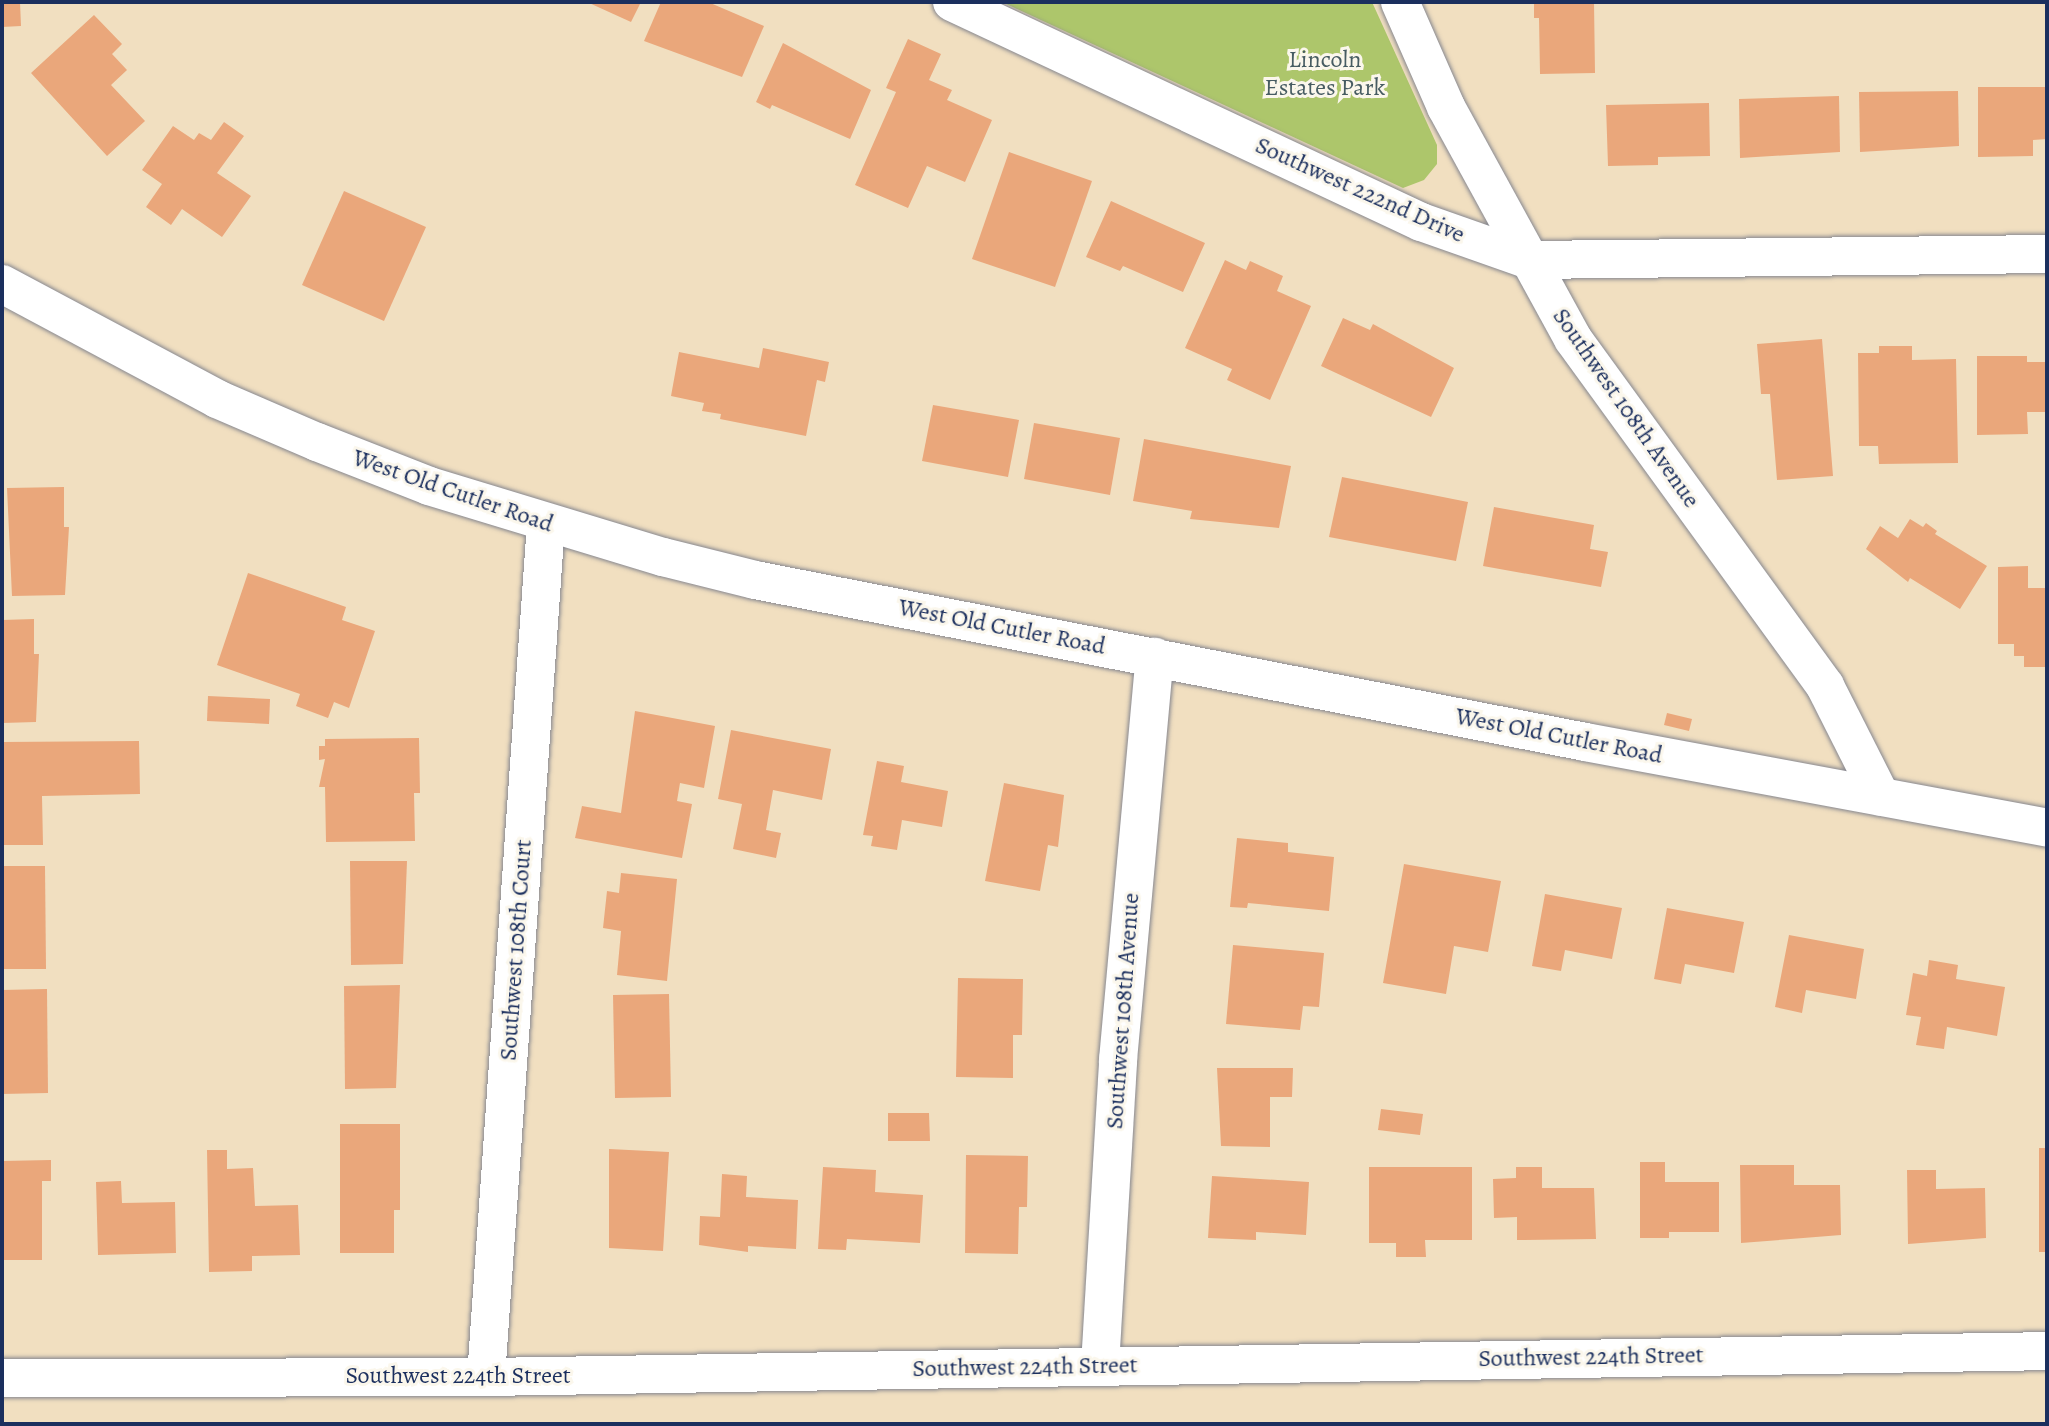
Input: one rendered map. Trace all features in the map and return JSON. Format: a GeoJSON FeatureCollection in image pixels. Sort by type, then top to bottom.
{"type":"FeatureCollection","features":[{"type":"Feature","properties":{"kind":"street","name":"Southwest 222nd Drive"},"geometry":{"type":"LineString","coordinates":[[952,2],[1421,222],[1529,260],[2047,254]]}},
{"type":"Feature","properties":{"kind":"street","name":"Southwest 108th Avenue"},"geometry":{"type":"LineString","coordinates":[[1400,2],[1446,107],[1573,339],[1825,686],[1881,797]]}},
{"type":"Feature","properties":{"kind":"street","name":"West Old Cutler Road"},"geometry":{"type":"LineString","coordinates":[[2,284],[217,399],[429,486],[546,524],[755,580],[2047,828]]}},
{"type":"Feature","properties":{"kind":"street","name":"Southwest 108th Court"},"geometry":{"type":"LineString","coordinates":[[486,1377],[546,524]]}},
{"type":"Feature","properties":{"kind":"street","name":"Southwest 108th Avenue"},"geometry":{"type":"LineString","coordinates":[[1100,1366],[1118,1060],[1155,657]]}},
{"type":"Feature","properties":{"kind":"street","name":"Southwest 224th Street"},"geometry":{"type":"LineString","coordinates":[[2,1378],[486,1377],[2047,1351]]}},
{"type":"Feature","properties":{"kind":"green space","name":"Lincoln Estates Park"},"geometry":{"type":"Polygon","coordinates":[[[1002,2],[1372,2],[1437,145],[1437,164],[1424,180],[1403,188],[1002,2]]]}},
{"type":"Feature","properties":{"kind":"building"},"geometry":{"type":"Polygon","coordinates":[[[2,2],[20,2],[21,26],[2,27],[2,2]]]}},
{"type":"Feature","properties":{"kind":"building"},"geometry":{"type":"Polygon","coordinates":[[[587,2],[641,2],[631,22],[587,2]]]}},
{"type":"Feature","properties":{"kind":"building"},"geometry":{"type":"Polygon","coordinates":[[[661,2],[708,2],[764,26],[742,77],[644,41],[661,2]]]}},
{"type":"Feature","properties":{"kind":"building"},"geometry":{"type":"Polygon","coordinates":[[[1534,2],[1594,2],[1595,73],[1540,74],[1539,18],[1534,18],[1534,2]]]}},
{"type":"Feature","properties":{"kind":"building"},"geometry":{"type":"Polygon","coordinates":[[[94,15],[122,44],[112,54],[127,70],[111,85],[145,121],[107,156],[31,73],[94,15]]]}},
{"type":"Feature","properties":{"kind":"building"},"geometry":{"type":"Polygon","coordinates":[[[908,39],[941,54],[929,80],[952,90],[947,100],[992,120],[965,182],[927,166],[908,208],[855,185],[896,92],[886,88],[908,39]]]}},
{"type":"Feature","properties":{"kind":"building"},"geometry":{"type":"Polygon","coordinates":[[[783,43],[871,90],[850,139],[772,105],[770,109],[756,102],[783,43]]]}},
{"type":"Feature","properties":{"kind":"building"},"geometry":{"type":"Polygon","coordinates":[[[1978,87],[2047,87],[2047,139],[2033,140],[2033,156],[1978,157],[1978,87]]]}},
{"type":"Feature","properties":{"kind":"building"},"geometry":{"type":"Polygon","coordinates":[[[1958,91],[1959,146],[1860,152],[1859,92],[1958,91]]]}},
{"type":"Feature","properties":{"kind":"building"},"geometry":{"type":"Polygon","coordinates":[[[1839,96],[1840,152],[1740,158],[1739,99],[1839,96]]]}},
{"type":"Feature","properties":{"kind":"building"},"geometry":{"type":"Polygon","coordinates":[[[1709,103],[1710,156],[1658,157],[1658,165],[1608,166],[1606,105],[1709,103]]]}},
{"type":"Feature","properties":{"kind":"building"},"geometry":{"type":"Polygon","coordinates":[[[224,122],[244,136],[217,173],[251,196],[222,237],[182,209],[171,225],[146,207],[162,184],[142,170],[173,126],[194,140],[199,133],[211,140],[224,122]]]}},
{"type":"Feature","properties":{"kind":"building"},"geometry":{"type":"Polygon","coordinates":[[[1009,152],[1092,181],[1055,287],[972,259],[1009,152]]]}},
{"type":"Feature","properties":{"kind":"building"},"geometry":{"type":"Polygon","coordinates":[[[344,191],[426,227],[384,321],[302,285],[344,191]]]}},
{"type":"Feature","properties":{"kind":"building"},"geometry":{"type":"Polygon","coordinates":[[[1111,201],[1205,243],[1183,292],[1123,266],[1120,271],[1086,257],[1111,201]]]}},
{"type":"Feature","properties":{"kind":"building"},"geometry":{"type":"Polygon","coordinates":[[[1225,260],[1246,270],[1250,261],[1283,276],[1277,291],[1311,306],[1270,400],[1227,380],[1232,369],[1185,348],[1225,260]]]}},
{"type":"Feature","properties":{"kind":"building"},"geometry":{"type":"Polygon","coordinates":[[[1343,318],[1370,330],[1373,324],[1454,368],[1431,417],[1321,366],[1343,318]]]}},
{"type":"Feature","properties":{"kind":"building"},"geometry":{"type":"Polygon","coordinates":[[[1822,339],[1833,476],[1777,480],[1770,394],[1761,394],[1757,344],[1822,339]]]}},
{"type":"Feature","properties":{"kind":"building"},"geometry":{"type":"Polygon","coordinates":[[[1879,346],[1912,346],[1912,360],[1956,359],[1958,463],[1879,464],[1878,446],[1859,446],[1858,353],[1879,353],[1879,346]]]}},
{"type":"Feature","properties":{"kind":"building"},"geometry":{"type":"Polygon","coordinates":[[[763,348],[829,362],[825,382],[817,380],[806,436],[720,419],[721,414],[702,411],[704,403],[671,396],[679,352],[759,368],[763,348]]]}},
{"type":"Feature","properties":{"kind":"building"},"geometry":{"type":"Polygon","coordinates":[[[1977,356],[2027,356],[2027,362],[2047,362],[2047,412],[2027,412],[2028,434],[1977,435],[1977,356]]]}},
{"type":"Feature","properties":{"kind":"building"},"geometry":{"type":"Polygon","coordinates":[[[933,405],[1019,420],[1008,477],[922,461],[933,405]]]}},
{"type":"Feature","properties":{"kind":"building"},"geometry":{"type":"Polygon","coordinates":[[[1034,423],[1120,438],[1110,495],[1024,479],[1034,423]]]}},
{"type":"Feature","properties":{"kind":"building"},"geometry":{"type":"Polygon","coordinates":[[[1144,439],[1291,466],[1279,528],[1190,519],[1192,511],[1133,501],[1144,439]]]}},
{"type":"Feature","properties":{"kind":"building"},"geometry":{"type":"Polygon","coordinates":[[[1342,477],[1468,502],[1456,561],[1329,537],[1342,477]]]}},
{"type":"Feature","properties":{"kind":"building"},"geometry":{"type":"Polygon","coordinates":[[[64,487],[64,527],[69,527],[65,595],[12,596],[7,488],[64,487]]]}},
{"type":"Feature","properties":{"kind":"building"},"geometry":{"type":"Polygon","coordinates":[[[1494,507],[1594,525],[1590,549],[1608,552],[1601,587],[1483,566],[1494,507]]]}},
{"type":"Feature","properties":{"kind":"building"},"geometry":{"type":"Polygon","coordinates":[[[1910,519],[1923,527],[1926,523],[1937,531],[1935,534],[1987,566],[1960,609],[1910,578],[1908,582],[1866,549],[1880,526],[1898,538],[1910,519]]]}},
{"type":"Feature","properties":{"kind":"building"},"geometry":{"type":"Polygon","coordinates":[[[2028,566],[2028,588],[2047,588],[2047,667],[2024,667],[2024,656],[2014,656],[2014,644],[1998,644],[1998,567],[2028,566]]]}},
{"type":"Feature","properties":{"kind":"building"},"geometry":{"type":"Polygon","coordinates":[[[248,573],[346,607],[342,620],[375,631],[349,708],[334,702],[328,718],[296,706],[300,694],[217,665],[248,573]]]}},
{"type":"Feature","properties":{"kind":"building"},"geometry":{"type":"Polygon","coordinates":[[[34,619],[34,654],[39,654],[36,722],[2,723],[2,620],[34,619]]]}},
{"type":"Feature","properties":{"kind":"building"},"geometry":{"type":"Polygon","coordinates":[[[208,696],[270,699],[269,724],[207,721],[208,696]]]}},
{"type":"Feature","properties":{"kind":"building"},"geometry":{"type":"Polygon","coordinates":[[[635,711],[715,726],[704,788],[680,783],[677,801],[692,804],[682,858],[575,838],[582,806],[621,813],[635,711]]]}},
{"type":"Feature","properties":{"kind":"building"},"geometry":{"type":"Polygon","coordinates":[[[1667,713],[1692,719],[1689,731],[1664,725],[1667,713]]]}},
{"type":"Feature","properties":{"kind":"building"},"geometry":{"type":"Polygon","coordinates":[[[731,730],[831,749],[822,800],[773,790],[766,830],[781,833],[776,858],[733,849],[742,804],[718,799],[731,730]]]}},
{"type":"Feature","properties":{"kind":"building"},"geometry":{"type":"Polygon","coordinates":[[[419,738],[420,793],[414,793],[415,841],[326,842],[325,787],[319,787],[325,759],[319,760],[319,746],[325,746],[325,739],[419,738]]]}},
{"type":"Feature","properties":{"kind":"building"},"geometry":{"type":"Polygon","coordinates":[[[139,741],[140,794],[42,796],[43,845],[2,845],[2,742],[139,741]]]}},
{"type":"Feature","properties":{"kind":"building"},"geometry":{"type":"Polygon","coordinates":[[[877,761],[904,766],[901,782],[948,791],[942,827],[902,820],[897,850],[871,846],[873,836],[863,835],[877,761]]]}},
{"type":"Feature","properties":{"kind":"building"},"geometry":{"type":"Polygon","coordinates":[[[1004,783],[1064,795],[1058,847],[1048,845],[1040,891],[985,881],[1004,783]]]}},
{"type":"Feature","properties":{"kind":"building"},"geometry":{"type":"Polygon","coordinates":[[[1237,838],[1288,843],[1288,852],[1334,857],[1329,911],[1248,903],[1247,908],[1230,907],[1237,838]]]}},
{"type":"Feature","properties":{"kind":"building"},"geometry":{"type":"Polygon","coordinates":[[[350,861],[407,861],[403,964],[351,965],[350,861]]]}},
{"type":"Feature","properties":{"kind":"building"},"geometry":{"type":"Polygon","coordinates":[[[1404,864],[1501,881],[1488,952],[1454,946],[1446,994],[1383,983],[1404,864]]]}},
{"type":"Feature","properties":{"kind":"building"},"geometry":{"type":"Polygon","coordinates":[[[2,866],[45,866],[46,969],[2,969],[2,866]]]}},
{"type":"Feature","properties":{"kind":"building"},"geometry":{"type":"Polygon","coordinates":[[[621,873],[677,879],[667,981],[617,975],[621,931],[603,928],[607,891],[619,893],[621,873]]]}},
{"type":"Feature","properties":{"kind":"building"},"geometry":{"type":"Polygon","coordinates":[[[1545,894],[1622,908],[1612,959],[1565,950],[1561,971],[1532,966],[1545,894]]]}},
{"type":"Feature","properties":{"kind":"building"},"geometry":{"type":"Polygon","coordinates":[[[1667,908],[1744,922],[1734,973],[1685,964],[1681,984],[1654,979],[1667,908]]]}},
{"type":"Feature","properties":{"kind":"building"},"geometry":{"type":"Polygon","coordinates":[[[1789,935],[1864,949],[1856,999],[1806,990],[1802,1013],[1775,1007],[1789,935]]]}},
{"type":"Feature","properties":{"kind":"building"},"geometry":{"type":"Polygon","coordinates":[[[1233,945],[1324,953],[1319,1007],[1303,1006],[1300,1030],[1226,1024],[1233,945]]]}},
{"type":"Feature","properties":{"kind":"building"},"geometry":{"type":"Polygon","coordinates":[[[1929,960],[1958,965],[1956,979],[2005,987],[1997,1036],[1947,1027],[1944,1049],[1916,1045],[1921,1017],[1906,1015],[1913,973],[1927,976],[1929,960]]]}},
{"type":"Feature","properties":{"kind":"building"},"geometry":{"type":"Polygon","coordinates":[[[958,978],[1023,979],[1022,1035],[1013,1035],[1013,1078],[956,1077],[958,978]]]}},
{"type":"Feature","properties":{"kind":"building"},"geometry":{"type":"Polygon","coordinates":[[[400,985],[396,1088],[345,1089],[344,986],[400,985]]]}},
{"type":"Feature","properties":{"kind":"building"},"geometry":{"type":"Polygon","coordinates":[[[47,989],[48,1093],[2,1094],[2,990],[47,989]]]}},
{"type":"Feature","properties":{"kind":"building"},"geometry":{"type":"Polygon","coordinates":[[[669,994],[671,1097],[615,1098],[613,995],[669,994]]]}},
{"type":"Feature","properties":{"kind":"building"},"geometry":{"type":"Polygon","coordinates":[[[1217,1068],[1293,1068],[1292,1097],[1270,1097],[1270,1147],[1221,1146],[1217,1068]]]}},
{"type":"Feature","properties":{"kind":"building"},"geometry":{"type":"Polygon","coordinates":[[[1381,1109],[1423,1114],[1420,1135],[1378,1130],[1381,1109]]]}},
{"type":"Feature","properties":{"kind":"building"},"geometry":{"type":"Polygon","coordinates":[[[888,1113],[929,1113],[930,1141],[888,1141],[888,1113]]]}},
{"type":"Feature","properties":{"kind":"building"},"geometry":{"type":"Polygon","coordinates":[[[340,1124],[400,1124],[400,1210],[394,1210],[394,1253],[340,1253],[340,1124]]]}},
{"type":"Feature","properties":{"kind":"building"},"geometry":{"type":"Polygon","coordinates":[[[2039,1148],[2047,1148],[2047,1252],[2039,1252],[2039,1148]]]}},
{"type":"Feature","properties":{"kind":"building"},"geometry":{"type":"Polygon","coordinates":[[[609,1149],[669,1152],[663,1251],[609,1248],[609,1149]]]}},
{"type":"Feature","properties":{"kind":"building"},"geometry":{"type":"Polygon","coordinates":[[[207,1150],[227,1150],[227,1169],[253,1168],[255,1206],[298,1205],[300,1255],[252,1256],[252,1271],[209,1272],[207,1150]]]}},
{"type":"Feature","properties":{"kind":"building"},"geometry":{"type":"Polygon","coordinates":[[[966,1155],[1028,1156],[1027,1207],[1019,1207],[1018,1254],[965,1253],[966,1155]]]}},
{"type":"Feature","properties":{"kind":"building"},"geometry":{"type":"Polygon","coordinates":[[[51,1160],[51,1181],[42,1181],[42,1260],[2,1260],[2,1161],[51,1160]]]}},
{"type":"Feature","properties":{"kind":"building"},"geometry":{"type":"Polygon","coordinates":[[[1640,1162],[1665,1162],[1665,1182],[1719,1182],[1719,1232],[1669,1232],[1669,1238],[1640,1238],[1640,1162]]]}},
{"type":"Feature","properties":{"kind":"building"},"geometry":{"type":"Polygon","coordinates":[[[1740,1165],[1794,1165],[1794,1185],[1840,1185],[1841,1235],[1741,1243],[1740,1165]]]}},
{"type":"Feature","properties":{"kind":"building"},"geometry":{"type":"Polygon","coordinates":[[[823,1167],[876,1170],[875,1192],[923,1195],[920,1243],[847,1239],[846,1250],[818,1249],[823,1167]]]}},
{"type":"Feature","properties":{"kind":"building"},"geometry":{"type":"Polygon","coordinates":[[[1369,1167],[1472,1167],[1472,1240],[1425,1240],[1426,1257],[1396,1257],[1396,1243],[1369,1243],[1369,1167]]]}},
{"type":"Feature","properties":{"kind":"building"},"geometry":{"type":"Polygon","coordinates":[[[1516,1167],[1542,1167],[1542,1188],[1594,1188],[1596,1239],[1517,1240],[1517,1217],[1494,1218],[1493,1179],[1516,1178],[1516,1167]]]}},
{"type":"Feature","properties":{"kind":"building"},"geometry":{"type":"Polygon","coordinates":[[[1907,1170],[1936,1170],[1936,1189],[1985,1188],[1986,1238],[1908,1244],[1907,1170]]]}},
{"type":"Feature","properties":{"kind":"building"},"geometry":{"type":"Polygon","coordinates":[[[722,1174],[747,1176],[746,1197],[798,1200],[796,1249],[748,1246],[748,1252],[699,1245],[700,1216],[720,1217],[722,1174]]]}},
{"type":"Feature","properties":{"kind":"building"},"geometry":{"type":"Polygon","coordinates":[[[1212,1176],[1309,1182],[1306,1235],[1256,1232],[1256,1240],[1208,1238],[1212,1176]]]}},
{"type":"Feature","properties":{"kind":"building"},"geometry":{"type":"Polygon","coordinates":[[[121,1181],[122,1203],[175,1202],[176,1253],[98,1255],[96,1182],[121,1181]]]}}]}
